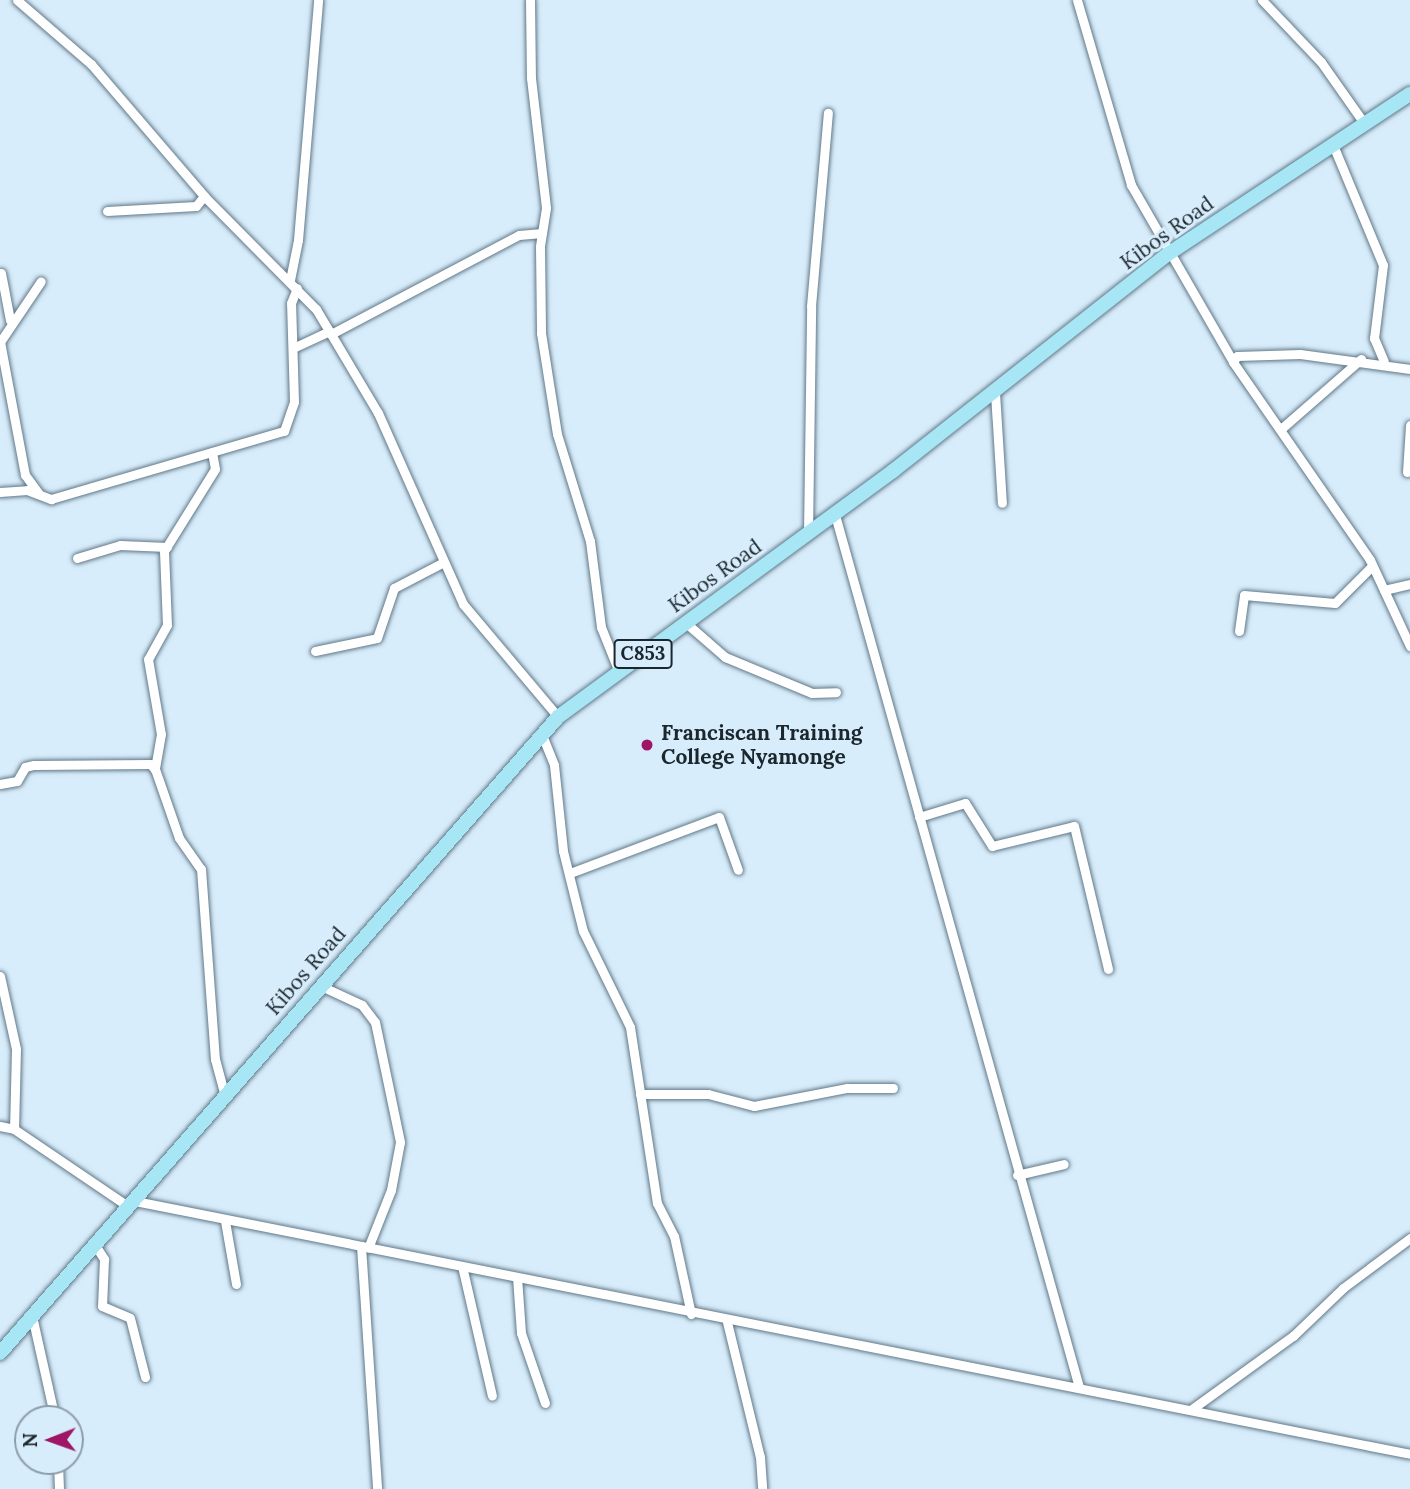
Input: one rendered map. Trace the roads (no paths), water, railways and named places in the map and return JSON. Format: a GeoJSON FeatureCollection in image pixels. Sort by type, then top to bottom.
{"type":"FeatureCollection","features":[{"type":"Feature","properties":{"kind":"main road","name":"Kibos Road"},"geometry":{"type":"LineString","coordinates":[[0,1353],[558,717],[835,515],[995,393],[1168,254],[1410,94]]}},
{"type":"Feature","properties":{"kind":"street"},"geometry":{"type":"LineString","coordinates":[[17,0],[91,64],[204,196],[297,288],[330,332],[378,413],[442,563],[476,623],[558,717]]}},
{"type":"Feature","properties":{"kind":"street"},"geometry":{"type":"LineString","coordinates":[[290,280],[298,240],[318,0]]}},
{"type":"Feature","properties":{"kind":"street"},"geometry":{"type":"LineString","coordinates":[[530,0],[531,78],[546,208],[542,233],[541,332],[557,434],[590,541],[601,627],[619,672]]}},
{"type":"Feature","properties":{"kind":"street"},"geometry":{"type":"LineString","coordinates":[[1077,0],[1120,157],[1168,254],[1233,362],[1282,428],[1373,566],[1410,646]]}},
{"type":"Feature","properties":{"kind":"street"},"geometry":{"type":"LineString","coordinates":[[1262,0],[1321,62],[1364,123]]}},
{"type":"Feature","properties":{"kind":"street"},"geometry":{"type":"LineString","coordinates":[[808,534],[811,306],[828,113]]}},
{"type":"Feature","properties":{"kind":"street"},"geometry":{"type":"LineString","coordinates":[[1334,145],[1383,265],[1374,338],[1384,361]]}},
{"type":"Feature","properties":{"kind":"street"},"geometry":{"type":"LineString","coordinates":[[107,211],[196,206],[204,196]]}},
{"type":"Feature","properties":{"kind":"street"},"geometry":{"type":"LineString","coordinates":[[293,348],[330,332],[519,235],[542,233]]}},
{"type":"Feature","properties":{"kind":"street"},"geometry":{"type":"LineString","coordinates":[[1,273],[10,320],[1,342],[25,475],[40,495]]}},
{"type":"Feature","properties":{"kind":"street"},"geometry":{"type":"LineString","coordinates":[[10,320],[22,314],[41,281]]}},
{"type":"Feature","properties":{"kind":"street"},"geometry":{"type":"LineString","coordinates":[[0,492],[64,496],[212,452],[288,426],[296,384],[291,303],[297,288]]}},
{"type":"Feature","properties":{"kind":"street"},"geometry":{"type":"LineString","coordinates":[[1233,362],[1242,355],[1361,359],[1384,361],[1410,369]]}},
{"type":"Feature","properties":{"kind":"street"},"geometry":{"type":"LineString","coordinates":[[1282,428],[1361,359]]}},
{"type":"Feature","properties":{"kind":"street"},"geometry":{"type":"LineString","coordinates":[[995,393],[1002,503]]}},
{"type":"Feature","properties":{"kind":"street"},"geometry":{"type":"LineString","coordinates":[[1407,472],[1410,425]]}},
{"type":"Feature","properties":{"kind":"street"},"geometry":{"type":"LineString","coordinates":[[155,769],[160,734],[148,659],[167,625],[162,569],[167,547],[215,469],[212,452]]}},
{"type":"Feature","properties":{"kind":"street"},"geometry":{"type":"LineString","coordinates":[[835,515],[1017,1175],[1079,1387]]}},
{"type":"Feature","properties":{"kind":"street"},"geometry":{"type":"LineString","coordinates":[[77,558],[120,545],[167,547]]}},
{"type":"Feature","properties":{"kind":"street"},"geometry":{"type":"LineString","coordinates":[[315,651],[372,641],[387,616],[394,588],[442,563]]}},
{"type":"Feature","properties":{"kind":"street"},"geometry":{"type":"LineString","coordinates":[[1239,631],[1244,595],[1338,602],[1373,566]]}},
{"type":"Feature","properties":{"kind":"street"},"geometry":{"type":"LineString","coordinates":[[1384,590],[1410,584]]}},
{"type":"Feature","properties":{"kind":"street"},"geometry":{"type":"LineString","coordinates":[[686,623],[725,657],[812,693],[836,692]]}},
{"type":"Feature","properties":{"kind":"street"},"geometry":{"type":"LineString","coordinates":[[541,735],[552,757],[570,873],[583,931],[624,1008],[657,1203],[674,1236],[691,1314]]}},
{"type":"Feature","properties":{"kind":"street"},"geometry":{"type":"LineString","coordinates":[[0,784],[17,780],[25,767],[34,765],[150,764],[155,769],[179,838],[201,869],[215,1059],[225,1097]]}},
{"type":"Feature","properties":{"kind":"street"},"geometry":{"type":"LineString","coordinates":[[919,817],[965,803],[992,845],[1074,826],[1108,969]]}},
{"type":"Feature","properties":{"kind":"street"},"geometry":{"type":"LineString","coordinates":[[570,873],[719,817],[738,870]]}},
{"type":"Feature","properties":{"kind":"street"},"geometry":{"type":"LineString","coordinates":[[0,976],[16,1049],[14,1129]]}},
{"type":"Feature","properties":{"kind":"street"},"geometry":{"type":"LineString","coordinates":[[321,986],[362,1005],[375,1022],[400,1142],[391,1190],[364,1247],[377,1489]]}},
{"type":"Feature","properties":{"kind":"street"},"geometry":{"type":"LineString","coordinates":[[640,1094],[708,1094],[754,1106],[847,1088],[893,1088]]}},
{"type":"Feature","properties":{"kind":"street"},"geometry":{"type":"LineString","coordinates":[[0,1126],[14,1129],[132,1204],[462,1266],[727,1322],[1079,1387],[1410,1454]]}},
{"type":"Feature","properties":{"kind":"street"},"geometry":{"type":"LineString","coordinates":[[1017,1175],[1064,1164]]}},
{"type":"Feature","properties":{"kind":"street"},"geometry":{"type":"LineString","coordinates":[[225,1221],[236,1284]]}},
{"type":"Feature","properties":{"kind":"street"},"geometry":{"type":"LineString","coordinates":[[1192,1409],[1293,1336],[1343,1288],[1410,1238]]}},
{"type":"Feature","properties":{"kind":"street"},"geometry":{"type":"LineString","coordinates":[[95,1245],[104,1259],[102,1306],[130,1318],[145,1377]]}},
{"type":"Feature","properties":{"kind":"street"},"geometry":{"type":"LineString","coordinates":[[462,1266],[492,1396]]}},
{"type":"Feature","properties":{"kind":"street"},"geometry":{"type":"LineString","coordinates":[[517,1278],[521,1333],[545,1403]]}},
{"type":"Feature","properties":{"kind":"street"},"geometry":{"type":"LineString","coordinates":[[32,1316],[52,1405]]}},
{"type":"Feature","properties":{"kind":"street"},"geometry":{"type":"LineString","coordinates":[[727,1322],[760,1457],[762,1489]]}},
{"type":"Feature","properties":{"kind":"place","name":"Franciscan Training College Nyamonge"},"geometry":{"type":"Point","coordinates":[647,745]}}]}
